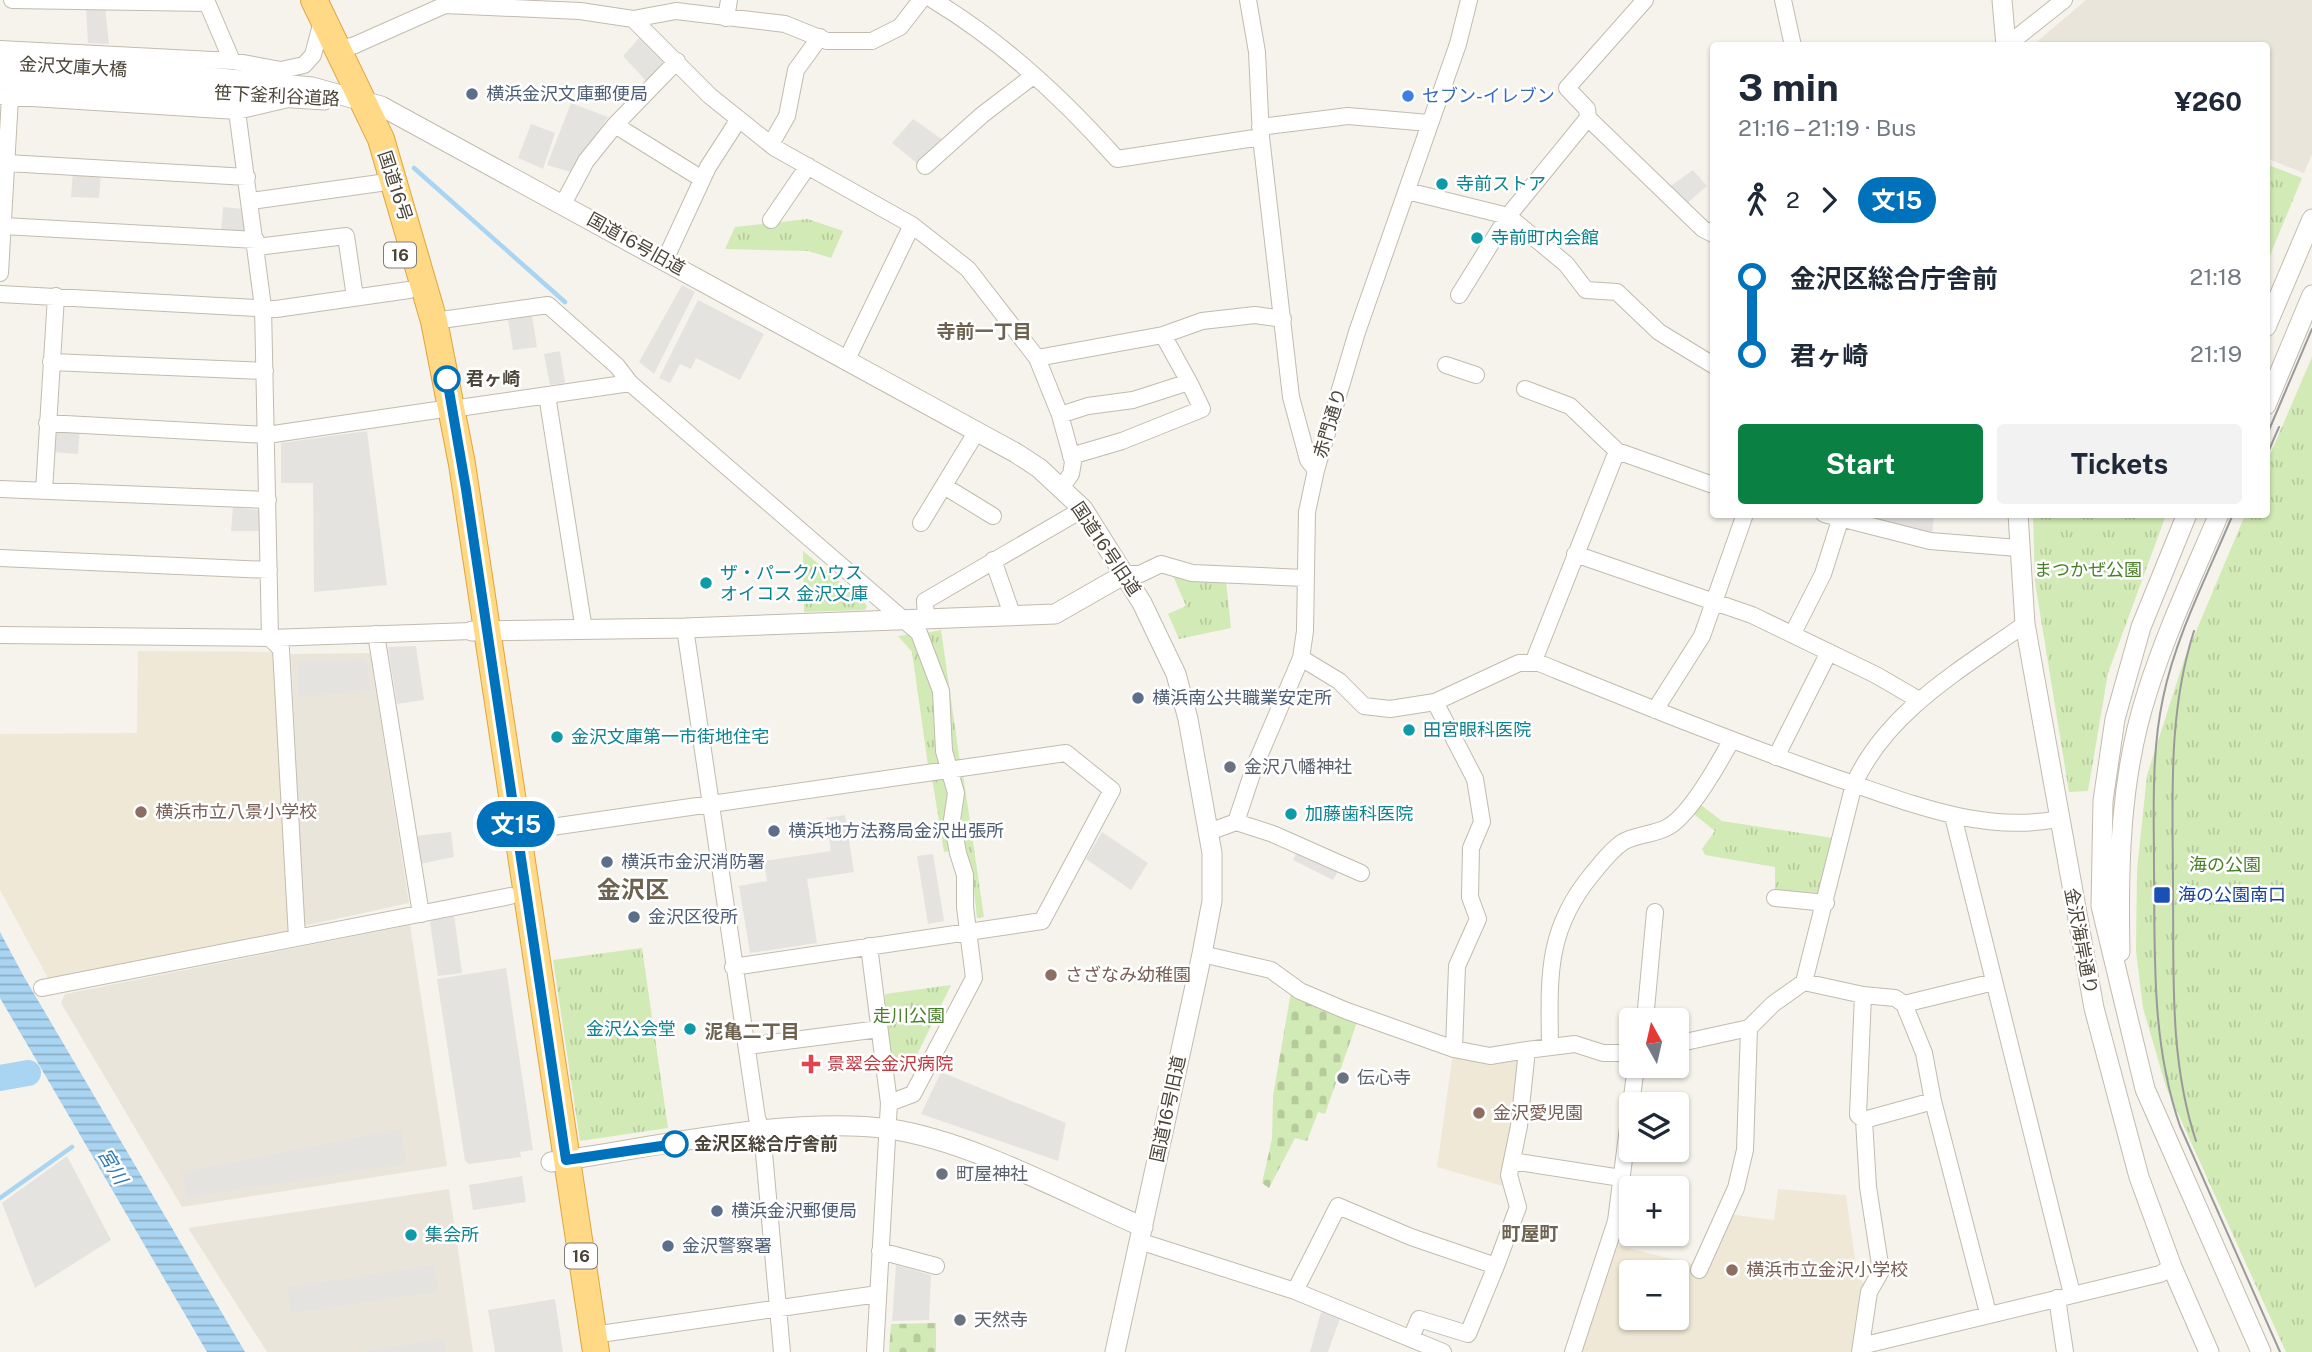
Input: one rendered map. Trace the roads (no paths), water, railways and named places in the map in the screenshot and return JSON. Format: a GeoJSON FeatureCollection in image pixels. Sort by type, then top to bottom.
{"type":"FeatureCollection","features":[{"type":"Feature","properties":{"kind":"highway","name":"国道16号"},"geometry":{"type":"LineString","coordinates":[[318,9],[360,101],[381,139],[434,321],[444,410],[480,631],[517,832],[559,1161]]}},
{"type":"Feature","properties":{"kind":"highway","name":"国道16号"},"geometry":{"type":"LineString","coordinates":[[360,101],[409,290],[444,410]]}},
{"type":"Feature","properties":{"kind":"highway","name":"国道16号"},"geometry":{"type":"LineString","coordinates":[[480,631],[510,896],[559,1161],[589,1346]]}},
{"type":"Feature","properties":{"kind":"street"},"geometry":{"type":"LineString","coordinates":[[12,0],[206,2],[232,61]]}},
{"type":"Feature","properties":{"kind":"street"},"geometry":{"type":"LineString","coordinates":[[726,18],[729,0]]}},
{"type":"Feature","properties":{"kind":"street"},"geometry":{"type":"LineString","coordinates":[[338,50],[444,5],[506,5],[580,11],[633,19],[676,11],[785,24],[820,37],[844,42],[882,38],[900,26],[920,0]]}},
{"type":"Feature","properties":{"kind":"street"},"geometry":{"type":"LineString","coordinates":[[933,0],[968,21],[1033,76],[1078,115],[1117,159],[1348,116],[1429,123]]}},
{"type":"Feature","properties":{"kind":"street"},"geometry":{"type":"LineString","coordinates":[[1248,0],[1257,52],[1260,132],[1291,397],[1308,460],[1316,470]]}},
{"type":"Feature","properties":{"kind":"street","name":"赤門通り"},"geometry":{"type":"LineString","coordinates":[[1236,822],[1258,758],[1301,658],[1306,631],[1307,513],[1316,470],[1357,332],[1458,44],[1469,0]]}},
{"type":"Feature","properties":{"kind":"street"},"geometry":{"type":"LineString","coordinates":[[1645,0],[1567,88],[1587,109],[1588,118],[1703,229],[1710,232]]}},
{"type":"Feature","properties":{"kind":"street"},"geometry":{"type":"LineString","coordinates":[[1783,0],[1792,42]]}},
{"type":"Feature","properties":{"kind":"street"},"geometry":{"type":"LineString","coordinates":[[2002,0],[2006,42]]}},
{"type":"Feature","properties":{"kind":"street"},"geometry":{"type":"LineString","coordinates":[[2011,42],[2064,0]]}},
{"type":"Feature","properties":{"kind":"street"},"geometry":{"type":"LineString","coordinates":[[0,49],[232,61],[281,70],[304,65],[313,55],[318,9]]}},
{"type":"Feature","properties":{"kind":"street"},"geometry":{"type":"LineString","coordinates":[[633,19],[710,96],[771,144],[912,225],[968,269],[1037,358],[1060,415],[1071,456],[1071,474],[1062,487]]}},
{"type":"Feature","properties":{"kind":"street"},"geometry":{"type":"LineString","coordinates":[[771,144],[788,116],[796,69],[820,37]]}},
{"type":"Feature","properties":{"kind":"street"},"geometry":{"type":"LineString","coordinates":[[563,204],[586,161],[615,125],[677,61]]}},
{"type":"Feature","properties":{"kind":"street","name":"金沢文庫大橋"},"geometry":{"type":"LineString","coordinates":[[0,63],[146,79]]}},
{"type":"Feature","properties":{"kind":"street"},"geometry":{"type":"LineString","coordinates":[[925,166],[982,115],[1033,76]]}},
{"type":"Feature","properties":{"kind":"street","name":"金沢文庫大橋"},"geometry":{"type":"LineString","coordinates":[[0,79],[146,79]]}},
{"type":"Feature","properties":{"kind":"street","name":"笹下釜利谷道路"},"geometry":{"type":"LineString","coordinates":[[146,79],[312,87],[360,101]]}},
{"type":"Feature","properties":{"kind":"street","name":"笹下釜利谷道路"},"geometry":{"type":"LineString","coordinates":[[146,79],[286,99],[360,101]]}},
{"type":"Feature","properties":{"kind":"street"},"geometry":{"type":"LineString","coordinates":[[0,273],[7,163],[5,96],[237,111],[286,99]]}},
{"type":"Feature","properties":{"kind":"street","name":"国道16号旧道"},"geometry":{"type":"LineString","coordinates":[[360,101],[381,106],[405,118],[848,359],[1040,468],[1083,509],[1125,574],[1148,613],[1176,674],[1188,719],[1209,832],[1213,884],[1202,954],[1115,1352]]}},
{"type":"Feature","properties":{"kind":"street"},"geometry":{"type":"LineString","coordinates":[[237,111],[257,244],[263,307],[270,638],[281,649],[297,938]]}},
{"type":"Feature","properties":{"kind":"street"},"geometry":{"type":"LineString","coordinates":[[1459,295],[1508,216],[1588,118]]}},
{"type":"Feature","properties":{"kind":"street"},"geometry":{"type":"LineString","coordinates":[[665,260],[702,179],[739,120]]}},
{"type":"Feature","properties":{"kind":"street"},"geometry":{"type":"LineString","coordinates":[[615,125],[702,179]]}},
{"type":"Feature","properties":{"kind":"street"},"geometry":{"type":"LineString","coordinates":[[7,163],[247,177]]}},
{"type":"Feature","properties":{"kind":"street"},"geometry":{"type":"LineString","coordinates":[[771,220],[808,166]]}},
{"type":"Feature","properties":{"kind":"street"},"geometry":{"type":"LineString","coordinates":[[251,201],[380,183]]}},
{"type":"Feature","properties":{"kind":"street"},"geometry":{"type":"LineString","coordinates":[[1407,191],[1508,216],[1566,264],[1587,290],[1617,292],[1659,332],[1710,363]]}},
{"type":"Feature","properties":{"kind":"street"},"geometry":{"type":"LineString","coordinates":[[2270,318],[2312,219]]}},
{"type":"Feature","properties":{"kind":"street"},"geometry":{"type":"LineString","coordinates":[[848,359],[912,225]]}},
{"type":"Feature","properties":{"kind":"street"},"geometry":{"type":"LineString","coordinates":[[3,226],[257,244],[346,236],[355,297]]}},
{"type":"Feature","properties":{"kind":"street"},"geometry":{"type":"LineString","coordinates":[[0,294],[276,309],[409,290]]}},
{"type":"Feature","properties":{"kind":"street"},"geometry":{"type":"LineString","coordinates":[[2271,381],[2312,295]]}},
{"type":"Feature","properties":{"kind":"street"},"geometry":{"type":"LineString","coordinates":[[44,491],[56,296]]}},
{"type":"Feature","properties":{"kind":"street"},"geometry":{"type":"LineString","coordinates":[[434,321],[548,305],[617,366],[630,383],[919,633],[932,661],[941,691],[944,751],[956,793],[952,820],[965,875],[974,978],[913,1094],[889,1103]]}},
{"type":"Feature","properties":{"kind":"street"},"geometry":{"type":"LineString","coordinates":[[1037,358],[1163,335],[1202,321],[1255,315],[1283,319]]}},
{"type":"Feature","properties":{"kind":"street"},"geometry":{"type":"LineString","coordinates":[[1071,456],[1122,441],[1202,409],[1163,335]]}},
{"type":"Feature","properties":{"kind":"street"},"geometry":{"type":"LineString","coordinates":[[51,362],[265,371]]}},
{"type":"Feature","properties":{"kind":"street"},"geometry":{"type":"LineString","coordinates":[[1446,365],[1476,375]]}},
{"type":"Feature","properties":{"kind":"street"},"geometry":{"type":"LineString","coordinates":[[1060,415],[1088,407],[1133,400],[1189,382]]}},
{"type":"Feature","properties":{"kind":"street"},"geometry":{"type":"LineString","coordinates":[[47,424],[267,435],[630,383]]}},
{"type":"Feature","properties":{"kind":"street"},"geometry":{"type":"LineString","coordinates":[[1525,388],[1570,406],[1617,451],[1710,484]]}},
{"type":"Feature","properties":{"kind":"street"},"geometry":{"type":"LineString","coordinates":[[547,395],[584,630]]}},
{"type":"Feature","properties":{"kind":"street"},"geometry":{"type":"LineString","coordinates":[[921,523],[978,431]]}},
{"type":"Feature","properties":{"kind":"street"},"geometry":{"type":"LineString","coordinates":[[1533,663],[1617,451]]}},
{"type":"Feature","properties":{"kind":"street"},"geometry":{"type":"LineString","coordinates":[[944,486],[993,516]]}},
{"type":"Feature","properties":{"kind":"street"},"geometry":{"type":"LineString","coordinates":[[0,489],[268,500]]}},
{"type":"Feature","properties":{"kind":"street"},"geometry":{"type":"LineString","coordinates":[[926,620],[925,601],[1083,509]]}},
{"type":"Feature","properties":{"kind":"street"},"geometry":{"type":"LineString","coordinates":[[1656,710],[1702,636],[1744,518]]}},
{"type":"Feature","properties":{"kind":"street"},"geometry":{"type":"LineString","coordinates":[[1793,633],[1823,574],[1842,518]]}},
{"type":"Feature","properties":{"kind":"street"},"geometry":{"type":"LineString","coordinates":[[1846,518],[1930,541],[2018,548]]}},
{"type":"Feature","properties":{"kind":"street","name":"金沢海岸通り"},"geometry":{"type":"LineString","coordinates":[[2018,518],[2025,624],[2058,819],[2109,1074],[2139,1177],[2172,1267],[2209,1352]]}},
{"type":"Feature","properties":{"kind":"street"},"geometry":{"type":"LineString","coordinates":[[2185,518],[2141,627],[2122,689],[2108,762],[2101,825],[2101,906],[2122,999],[2150,1100],[2261,1352]]}},
{"type":"Feature","properties":{"kind":"street"},"geometry":{"type":"LineString","coordinates":[[2122,999],[2119,868],[2123,804],[2132,752],[2157,663],[2217,518]]}},
{"type":"Feature","properties":{"kind":"street"},"geometry":{"type":"LineString","coordinates":[[1576,554],[1793,633],[1919,700]]}},
{"type":"Feature","properties":{"kind":"street"},"geometry":{"type":"LineString","coordinates":[[0,558],[269,570]]}},
{"type":"Feature","properties":{"kind":"street"},"geometry":{"type":"LineString","coordinates":[[993,560],[1013,617]]}},
{"type":"Feature","properties":{"kind":"street"},"geometry":{"type":"LineString","coordinates":[[0,635],[270,638],[1013,617],[1055,614],[1125,574],[1140,574],[1161,564],[1192,573],[1305,578]]}},
{"type":"Feature","properties":{"kind":"street"},"geometry":{"type":"LineString","coordinates":[[1689,1041],[1749,1028],[1773,1004],[1804,982],[1854,784],[1877,743],[1919,700],[2025,624]]}},
{"type":"Feature","properties":{"kind":"street"},"geometry":{"type":"LineString","coordinates":[[685,628],[733,967],[757,1118],[762,1131],[782,1352]]}},
{"type":"Feature","properties":{"kind":"street"},"geometry":{"type":"LineString","coordinates":[[376,634],[421,914]]}},
{"type":"Feature","properties":{"kind":"street"},"geometry":{"type":"LineString","coordinates":[[1776,757],[1829,652]]}},
{"type":"Feature","properties":{"kind":"street"},"geometry":{"type":"LineString","coordinates":[[1301,658],[1339,681],[1364,706],[1390,709],[1435,702],[1519,663],[1539,663],[1731,741],[1953,816],[2012,824],[2058,819]]}},
{"type":"Feature","properties":{"kind":"street"},"geometry":{"type":"LineString","coordinates":[[1435,702],[1475,779],[1482,822],[1471,848],[1470,897],[1478,919],[1457,966],[1454,1049]]}},
{"type":"Feature","properties":{"kind":"street"},"geometry":{"type":"LineString","coordinates":[[1550,1045],[1549,976],[1556,939],[1572,898],[1614,849],[1626,840],[1653,835],[1672,825],[1706,784],[1731,741]]}},
{"type":"Feature","properties":{"kind":"street"},"geometry":{"type":"LineString","coordinates":[[517,832],[1066,753],[1112,790],[1042,921],[733,967]]}},
{"type":"Feature","properties":{"kind":"street"},"geometry":{"type":"LineString","coordinates":[[1953,816],[1994,982],[2065,1296],[2066,1352]]}},
{"type":"Feature","properties":{"kind":"street"},"geometry":{"type":"LineString","coordinates":[[1209,832],[1226,829],[1236,822],[1273,834],[1361,873]]}},
{"type":"Feature","properties":{"kind":"street"},"geometry":{"type":"LineString","coordinates":[[42,988],[510,896]]}},
{"type":"Feature","properties":{"kind":"street"},"geometry":{"type":"LineString","coordinates":[[1775,898],[1826,903]]}},
{"type":"Feature","properties":{"kind":"street"},"geometry":{"type":"LineString","coordinates":[[1646,1008],[1655,912]]}},
{"type":"Feature","properties":{"kind":"street"},"geometry":{"type":"LineString","coordinates":[[869,946],[889,1103],[875,1352]]}},
{"type":"Feature","properties":{"kind":"street"},"geometry":{"type":"LineString","coordinates":[[1202,954],[1271,970],[1300,991],[1347,1011],[1454,1049],[1490,1056],[1550,1045],[1575,1044],[1603,1053],[1619,1053]]}},
{"type":"Feature","properties":{"kind":"street"},"geometry":{"type":"LineString","coordinates":[[1804,982],[1863,995],[1895,998],[1904,1003],[1924,1053],[1933,1101],[1988,1313]]}},
{"type":"Feature","properties":{"kind":"street"},"geometry":{"type":"LineString","coordinates":[[1904,1003],[1994,982]]}},
{"type":"Feature","properties":{"kind":"street"},"geometry":{"type":"LineString","coordinates":[[1863,995],[1858,1115],[1864,1120],[1868,1187],[1881,1271],[1869,1292],[1861,1349],[1988,1313],[2160,1274],[2172,1267]]}},
{"type":"Feature","properties":{"kind":"street"},"geometry":{"type":"LineString","coordinates":[[1699,1270],[1736,1188],[1745,1150],[1749,1028]]}},
{"type":"Feature","properties":{"kind":"street"},"geometry":{"type":"LineString","coordinates":[[747,1046],[879,1029]]}},
{"type":"Feature","properties":{"kind":"street"},"geometry":{"type":"LineString","coordinates":[[1413,1343],[1419,1319],[1468,1334],[1496,1266],[1518,1207],[1509,1175],[1519,1126],[1527,1050]]}},
{"type":"Feature","properties":{"kind":"street"},"geometry":{"type":"LineString","coordinates":[[1621,1176],[1634,1078]]}},
{"type":"Feature","properties":{"kind":"street"},"geometry":{"type":"LineString","coordinates":[[1864,1120],[1933,1101]]}},
{"type":"Feature","properties":{"kind":"street"},"geometry":{"type":"LineString","coordinates":[[559,1161],[762,1131],[827,1127],[889,1129],[953,1144],[1141,1234],[1295,1292],[1413,1343],[1443,1352]]}},
{"type":"Feature","properties":{"kind":"street"},"geometry":{"type":"LineString","coordinates":[[1512,1161],[1619,1178]]}},
{"type":"Feature","properties":{"kind":"street"},"geometry":{"type":"LineString","coordinates":[[1573,1352],[1616,1221],[1619,1195]]}},
{"type":"Feature","properties":{"kind":"street"},"geometry":{"type":"LineString","coordinates":[[1295,1292],[1338,1206],[1411,1237],[1496,1266]]}},
{"type":"Feature","properties":{"kind":"street"},"geometry":{"type":"LineString","coordinates":[[880,1251],[936,1266]]}},
{"type":"Feature","properties":{"kind":"street"},"geometry":{"type":"LineString","coordinates":[[589,1346],[778,1307],[878,1294]]}},
{"type":"Feature","properties":{"kind":"water","name":"宮川"},"geometry":{"type":"Polygon","coordinates":[[[0,932],[245,1352],[207,1352],[0,998],[0,932]]]}},
{"type":"Feature","properties":{"kind":"waterway"},"geometry":{"type":"LineString","coordinates":[[414,168],[565,302]]}},
{"type":"Feature","properties":{"kind":"waterway"},"geometry":{"type":"LineString","coordinates":[[0,1078],[28,1073]]}},
{"type":"Feature","properties":{"kind":"waterway"},"geometry":{"type":"LineString","coordinates":[[0,1198],[72,1147]]}},
{"type":"Feature","properties":{"kind":"tram line"},"geometry":{"type":"LineString","coordinates":[[2270,428],[2312,329]]}},
{"type":"Feature","properties":{"kind":"tram line"},"geometry":{"type":"LineString","coordinates":[[2270,448],[2279,427]]}},
{"type":"Feature","properties":{"kind":"tram line"},"geometry":{"type":"LineString","coordinates":[[2231,518],[2176,651],[2159,719],[2154,804],[2156,998],[2164,1063],[2180,1126],[2280,1352]]}},
{"type":"Feature","properties":{"kind":"tram line"},"geometry":{"type":"LineString","coordinates":[[2194,631],[2185,663],[2175,726],[2172,823],[2177,1048],[2187,1110],[2196,1141]]}},
{"type":"Feature","properties":{"kind":"place","name":"横浜金沢文庫郵便局"},"geometry":{"type":"Point","coordinates":[472,94]}},
{"type":"Feature","properties":{"kind":"place","name":"セブン-イレブン"},"geometry":{"type":"Point","coordinates":[1408,96]}},
{"type":"Feature","properties":{"kind":"place","name":"寺前ストア"},"geometry":{"type":"Point","coordinates":[1442,184]}},
{"type":"Feature","properties":{"kind":"place","name":"寺前町内会館"},"geometry":{"type":"Point","coordinates":[1477,238]}},
{"type":"Feature","properties":{"kind":"place","name":"君ヶ崎"},"geometry":{"type":"Point","coordinates":[447,379]}},
{"type":"Feature","properties":{"kind":"place","name":"ザ・パークハウス オイコス 金沢文庫"},"geometry":{"type":"Point","coordinates":[706,583]}},
{"type":"Feature","properties":{"kind":"place","name":"横浜南公共職業安定所"},"geometry":{"type":"Point","coordinates":[1138,698]}},
{"type":"Feature","properties":{"kind":"place","name":"田宮眼科医院"},"geometry":{"type":"Point","coordinates":[1409,730]}},
{"type":"Feature","properties":{"kind":"place","name":"金沢文庫第一市街地住宅"},"geometry":{"type":"Point","coordinates":[557,737]}},
{"type":"Feature","properties":{"kind":"place","name":"金沢八幡神社"},"geometry":{"type":"Point","coordinates":[1230,767]}},
{"type":"Feature","properties":{"kind":"place","name":"横浜市立八景小学校"},"geometry":{"type":"Point","coordinates":[141,812]}},
{"type":"Feature","properties":{"kind":"place","name":"加藤歯科医院"},"geometry":{"type":"Point","coordinates":[1291,814]}},
{"type":"Feature","properties":{"kind":"place","name":"横浜地方法務局金沢出張所"},"geometry":{"type":"Point","coordinates":[774,831]}},
{"type":"Feature","properties":{"kind":"place","name":"横浜市金沢消防署"},"geometry":{"type":"Point","coordinates":[607,862]}},
{"type":"Feature","properties":{"kind":"place","name":"海の公園南口"},"geometry":{"type":"Point","coordinates":[2162,895]}},
{"type":"Feature","properties":{"kind":"place","name":"金沢区役所"},"geometry":{"type":"Point","coordinates":[634,917]}},
{"type":"Feature","properties":{"kind":"place","name":"さざなみ幼稚園"},"geometry":{"type":"Point","coordinates":[1051,975]}},
{"type":"Feature","properties":{"kind":"place","name":"金沢公会堂"},"geometry":{"type":"Point","coordinates":[690,1029]}},
{"type":"Feature","properties":{"kind":"place","name":"景翠会金沢病院"},"geometry":{"type":"Point","coordinates":[811,1064]}},
{"type":"Feature","properties":{"kind":"place","name":"伝心寺"},"geometry":{"type":"Point","coordinates":[1343,1078]}},
{"type":"Feature","properties":{"kind":"place","name":"金沢愛児園"},"geometry":{"type":"Point","coordinates":[1479,1113]}},
{"type":"Feature","properties":{"kind":"place","name":"金沢区総合庁舎前"},"geometry":{"type":"Point","coordinates":[675,1144]}},
{"type":"Feature","properties":{"kind":"place","name":"町屋神社"},"geometry":{"type":"Point","coordinates":[942,1174]}},
{"type":"Feature","properties":{"kind":"place","name":"横浜金沢郵便局"},"geometry":{"type":"Point","coordinates":[717,1211]}},
{"type":"Feature","properties":{"kind":"place","name":"集会所"},"geometry":{"type":"Point","coordinates":[411,1235]}},
{"type":"Feature","properties":{"kind":"place","name":"金沢警察署"},"geometry":{"type":"Point","coordinates":[668,1246]}},
{"type":"Feature","properties":{"kind":"place","name":"横浜市立金沢小学校"},"geometry":{"type":"Point","coordinates":[1732,1270]}},
{"type":"Feature","properties":{"kind":"place","name":"天然寺"},"geometry":{"type":"Point","coordinates":[960,1320]}},
{"type":"Feature","properties":{"kind":"district","name":"寺前一丁目"},"geometry":{"type":"Point","coordinates":[984,331]}},
{"type":"Feature","properties":{"kind":"district","name":"金沢区"},"geometry":{"type":"Point","coordinates":[633,890]}},
{"type":"Feature","properties":{"kind":"district","name":"泥亀二丁目"},"geometry":{"type":"Point","coordinates":[752,1031]}},
{"type":"Feature","properties":{"kind":"district","name":"町屋町"},"geometry":{"type":"Point","coordinates":[1530,1233]}},
{"type":"Feature","properties":{"kind":"park label","name":"まつかぜ公園"},"geometry":{"type":"Point","coordinates":[2088,570]}},
{"type":"Feature","properties":{"kind":"park label","name":"海の公園"},"geometry":{"type":"Point","coordinates":[2225,865]}},
{"type":"Feature","properties":{"kind":"park label","name":"走川公園"},"geometry":{"type":"Point","coordinates":[909,1016]}}]}
